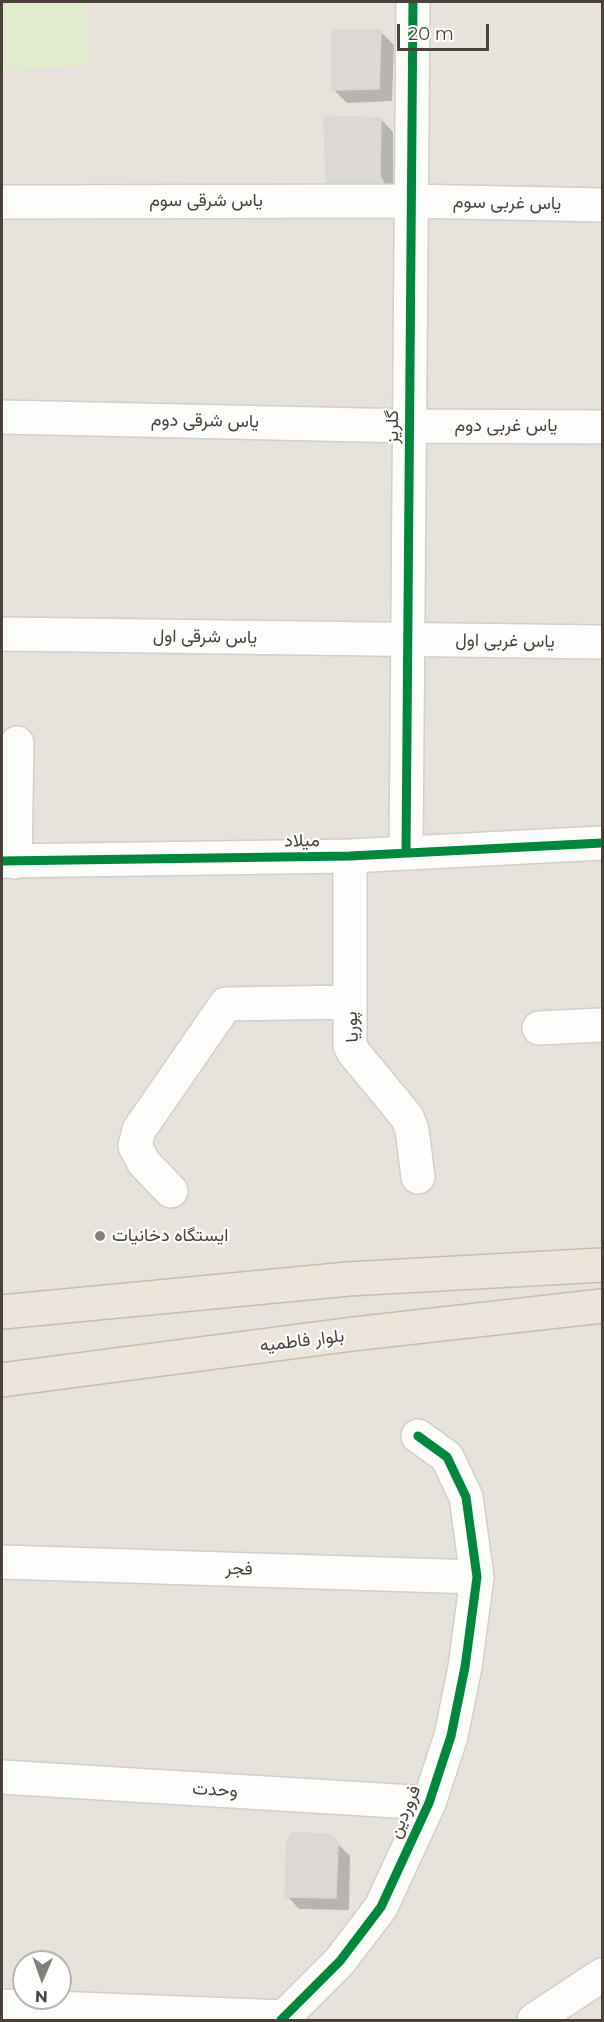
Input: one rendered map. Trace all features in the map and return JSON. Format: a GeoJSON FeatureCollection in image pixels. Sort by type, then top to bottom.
{"type":"FeatureCollection","features":[{"type":"Feature","properties":{"kind":"highway"},"geometry":{"type":"LineString","coordinates":[[2,1311],[348,1279],[603,1265]]}},
{"type":"Feature","properties":{"kind":"highway","name":"بلوار فاطمیه"},"geometry":{"type":"LineString","coordinates":[[2,1380],[353,1334],[603,1306]]}},
{"type":"Feature","properties":{"kind":"street","name":"گلریز"},"geometry":{"type":"LineString","coordinates":[[406,853],[412,2]]}},
{"type":"Feature","properties":{"kind":"street","name":"یاس شرقی سوم"},"geometry":{"type":"LineString","coordinates":[[2,202],[411,201]]}},
{"type":"Feature","properties":{"kind":"street","name":"یاس غربی سوم"},"geometry":{"type":"LineString","coordinates":[[411,201],[603,205]]}},
{"type":"Feature","properties":{"kind":"street","name":"یاس شرقی دوم"},"geometry":{"type":"LineString","coordinates":[[2,417],[409,426]]}},
{"type":"Feature","properties":{"kind":"street","name":"یاس غربی دوم"},"geometry":{"type":"LineString","coordinates":[[409,426],[603,427]]}},
{"type":"Feature","properties":{"kind":"street","name":"یاس شرقی اول"},"geometry":{"type":"LineString","coordinates":[[2,634],[408,640]]}},
{"type":"Feature","properties":{"kind":"street","name":"یاس غربی اول"},"geometry":{"type":"LineString","coordinates":[[408,640],[603,642]]}},
{"type":"Feature","properties":{"kind":"street"},"geometry":{"type":"LineString","coordinates":[[8,862],[17,743]]}},
{"type":"Feature","properties":{"kind":"street","name":"میلاد"},"geometry":{"type":"LineString","coordinates":[[8,862],[350,856],[603,843]]}},
{"type":"Feature","properties":{"kind":"street","name":"پوریا"},"geometry":{"type":"LineString","coordinates":[[350,856],[350,1045],[354,1053],[407,1117],[412,1130],[418,1177]]}},
{"type":"Feature","properties":{"kind":"street"},"geometry":{"type":"LineString","coordinates":[[171,1191],[144,1163],[135,1146],[139,1130],[226,1004],[350,1002]]}},
{"type":"Feature","properties":{"kind":"street"},"geometry":{"type":"LineString","coordinates":[[539,1028],[603,1025]]}},
{"type":"Feature","properties":{"kind":"street","name":"فروردین"},"geometry":{"type":"LineString","coordinates":[[282,2019],[340,1961],[381,1907],[429,1803],[451,1736],[465,1667],[477,1577],[466,1497],[447,1457],[418,1436]]}},
{"type":"Feature","properties":{"kind":"street","name":"فجر"},"geometry":{"type":"LineString","coordinates":[[2,1562],[477,1577]]}},
{"type":"Feature","properties":{"kind":"street","name":"وحدت"},"geometry":{"type":"LineString","coordinates":[[2,1777],[429,1803]]}},
{"type":"Feature","properties":{"kind":"street"},"geometry":{"type":"LineString","coordinates":[[534,2020],[603,1975]]}},
{"type":"Feature","properties":{"kind":"street"},"geometry":{"type":"LineString","coordinates":[[2,2006],[282,2019]]}},
{"type":"Feature","properties":{"kind":"shaded area"},"geometry":{"type":"Polygon","coordinates":[[[2,2],[602,2],[602,2020],[2,2020],[2,2]]]}},
{"type":"Feature","properties":{"kind":"green space"},"geometry":{"type":"Polygon","coordinates":[[[2,2],[87,2],[90,65],[2,71],[2,2]]]}},
{"type":"Feature","properties":{"kind":"building"},"geometry":{"type":"Polygon","coordinates":[[[332,30],[381,30],[379,89],[332,90],[332,30]]]}},
{"type":"Feature","properties":{"kind":"building"},"geometry":{"type":"Polygon","coordinates":[[[324,116],[381,118],[380,176],[384,184],[352,188],[326,185],[324,116]]]}},
{"type":"Feature","properties":{"kind":"building"},"geometry":{"type":"Polygon","coordinates":[[[293,1833],[329,1834],[338,1842],[336,1898],[285,1897],[287,1841],[293,1833]]]}},
{"type":"Feature","properties":{"kind":"cycle path"},"geometry":{"type":"LineString","coordinates":[[406,853],[413,2]]}},
{"type":"Feature","properties":{"kind":"cycle path"},"geometry":{"type":"LineString","coordinates":[[2,861],[350,856],[602,843]]}},
{"type":"Feature","properties":{"kind":"cycle path"},"geometry":{"type":"LineString","coordinates":[[281,2020],[340,1961],[381,1907],[429,1803],[451,1736],[465,1667],[477,1577],[466,1497],[447,1457],[418,1436]]}},
{"type":"Feature","properties":{"kind":"place","name":"ایستگاه دخانیات"},"geometry":{"type":"Point","coordinates":[100,1236]}}]}
